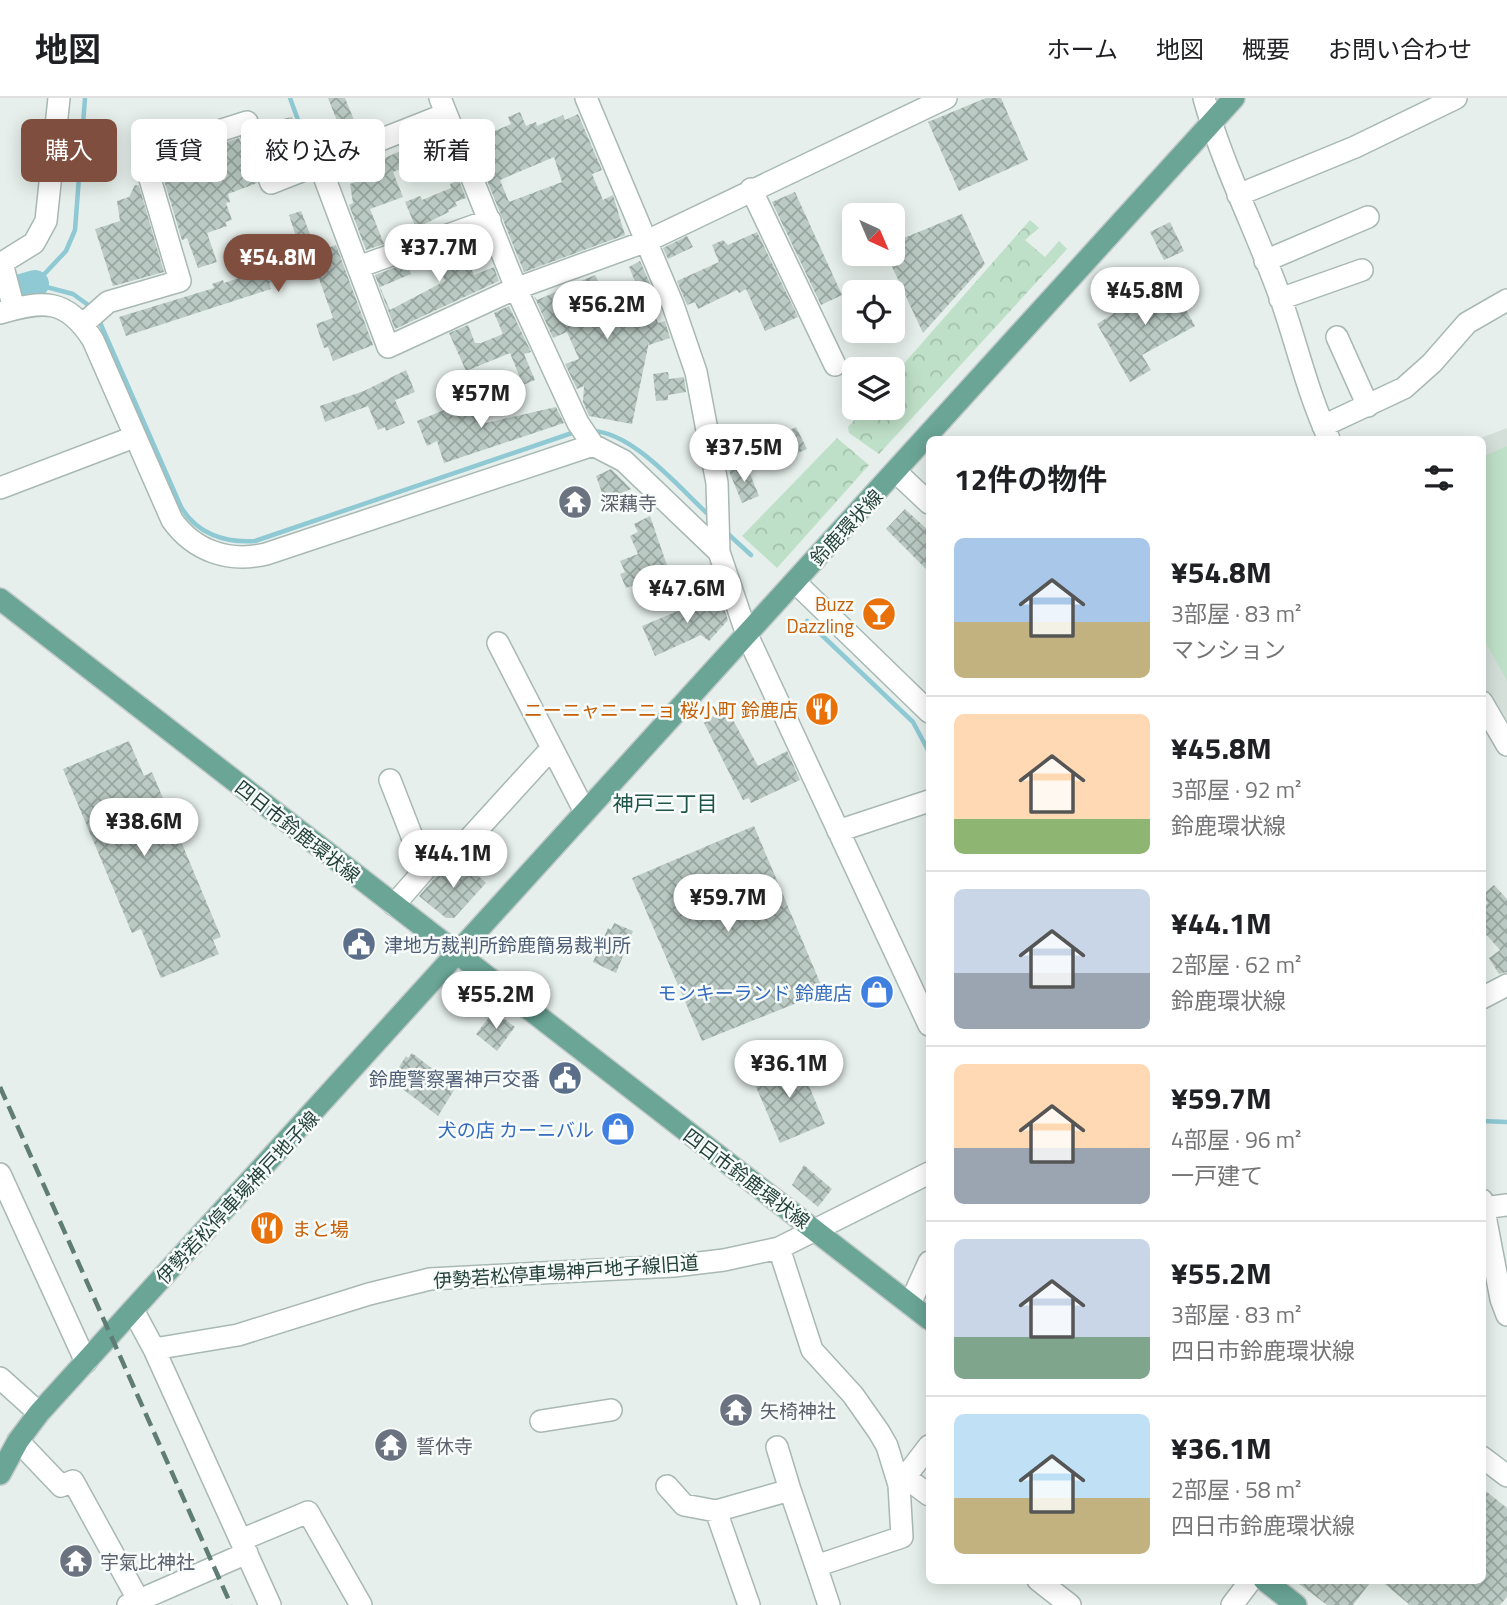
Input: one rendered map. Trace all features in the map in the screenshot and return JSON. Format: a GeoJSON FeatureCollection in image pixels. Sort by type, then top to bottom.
{"type":"FeatureCollection","features":[{"type":"Feature","properties":{"kind":"main road","name":"鈴鹿環状線"},"geometry":{"type":"LineString","coordinates":[[928,436],[1234,98]]}},
{"type":"Feature","properties":{"kind":"main road","name":"鈴鹿環状線"},"geometry":{"type":"LineString","coordinates":[[456,954],[926,439]]}},
{"type":"Feature","properties":{"kind":"main road","name":"四日市鈴鹿環状線"},"geometry":{"type":"LineString","coordinates":[[0,599],[926,1317]]}},
{"type":"Feature","properties":{"kind":"main road","name":"伊勢若松停車場神戸地子線"},"geometry":{"type":"LineString","coordinates":[[0,1475],[9,1444],[312,1116],[456,954]]}},
{"type":"Feature","properties":{"kind":"main road"},"geometry":{"type":"LineString","coordinates":[[1269,1584],[1296,1605]]}},
{"type":"Feature","properties":{"kind":"street"},"geometry":{"type":"LineString","coordinates":[[59,98],[46,221],[34,243],[2,265],[9,309],[49,303],[70,312],[84,322],[134,437],[177,526],[193,542],[209,551],[240,557],[266,554],[586,436]]}},
{"type":"Feature","properties":{"kind":"street"},"geometry":{"type":"LineString","coordinates":[[586,98],[646,241],[696,372],[713,449],[719,545],[747,635],[926,1019]]}},
{"type":"Feature","properties":{"kind":"street"},"geometry":{"type":"LineString","coordinates":[[326,182],[388,347],[518,289],[646,241],[946,98]]}},
{"type":"Feature","properties":{"kind":"street"},"geometry":{"type":"LineString","coordinates":[[1205,98],[1211,123],[1280,299],[1299,363],[1326,433],[1415,380],[1467,323],[1507,300]]}},
{"type":"Feature","properties":{"kind":"street"},"geometry":{"type":"LineString","coordinates":[[1238,195],[1355,147],[1456,98]]}},
{"type":"Feature","properties":{"kind":"street"},"geometry":{"type":"LineString","coordinates":[[385,133],[443,106],[558,386],[586,436],[624,461],[719,545]]}},
{"type":"Feature","properties":{"kind":"street"},"geometry":{"type":"LineString","coordinates":[[84,322],[105,304],[189,279],[143,155],[241,124]]}},
{"type":"Feature","properties":{"kind":"street"},"geometry":{"type":"LineString","coordinates":[[751,189],[835,365]]}},
{"type":"Feature","properties":{"kind":"street"},"geometry":{"type":"LineString","coordinates":[[1265,261],[1367,217]]}},
{"type":"Feature","properties":{"kind":"street"},"geometry":{"type":"LineString","coordinates":[[358,267],[490,220]]}},
{"type":"Feature","properties":{"kind":"street"},"geometry":{"type":"LineString","coordinates":[[1280,299],[1362,270]]}},
{"type":"Feature","properties":{"kind":"street"},"geometry":{"type":"LineString","coordinates":[[1337,337],[1368,406]]}},
{"type":"Feature","properties":{"kind":"street"},"geometry":{"type":"LineString","coordinates":[[0,488],[134,437]]}},
{"type":"Feature","properties":{"kind":"street"},"geometry":{"type":"LineString","coordinates":[[896,472],[926,500]]}},
{"type":"Feature","properties":{"kind":"street"},"geometry":{"type":"LineString","coordinates":[[794,582],[926,709]]}},
{"type":"Feature","properties":{"kind":"street"},"geometry":{"type":"LineString","coordinates":[[498,643],[550,750],[585,812]]}},
{"type":"Feature","properties":{"kind":"street"},"geometry":{"type":"LineString","coordinates":[[1486,709],[1507,745]]}},
{"type":"Feature","properties":{"kind":"street"},"geometry":{"type":"LineString","coordinates":[[394,905],[440,852],[457,852],[550,750]]}},
{"type":"Feature","properties":{"kind":"street"},"geometry":{"type":"LineString","coordinates":[[390,780],[413,839],[430,863]]}},
{"type":"Feature","properties":{"kind":"street"},"geometry":{"type":"LineString","coordinates":[[838,831],[926,803]]}},
{"type":"Feature","properties":{"kind":"street"},"geometry":{"type":"LineString","coordinates":[[1486,996],[1507,985]]}},
{"type":"Feature","properties":{"kind":"street"},"geometry":{"type":"LineString","coordinates":[[0,1174],[86,1362]]}},
{"type":"Feature","properties":{"kind":"street","name":"伊勢若松停車場神戸地子線旧道"},"geometry":{"type":"LineString","coordinates":[[154,1349],[238,1335],[369,1294],[430,1279],[674,1266],[723,1260],[779,1248],[926,1174]]}},
{"type":"Feature","properties":{"kind":"street"},"geometry":{"type":"LineString","coordinates":[[1486,1204],[1507,1205]]}},
{"type":"Feature","properties":{"kind":"street"},"geometry":{"type":"LineString","coordinates":[[1486,1223],[1496,1287],[1507,1315]]}},
{"type":"Feature","properties":{"kind":"street"},"geometry":{"type":"LineString","coordinates":[[779,1248],[812,1350],[853,1395],[879,1432],[902,1481],[902,1537],[816,1566]]}},
{"type":"Feature","properties":{"kind":"street"},"geometry":{"type":"LineString","coordinates":[[910,1304],[926,1269]]}},
{"type":"Feature","properties":{"kind":"street"},"geometry":{"type":"LineString","coordinates":[[133,1310],[154,1349],[270,1605]]}},
{"type":"Feature","properties":{"kind":"street"},"geometry":{"type":"LineString","coordinates":[[0,1378],[39,1413]]}},
{"type":"Feature","properties":{"kind":"street"},"geometry":{"type":"LineString","coordinates":[[541,1421],[611,1410]]}},
{"type":"Feature","properties":{"kind":"street"},"geometry":{"type":"LineString","coordinates":[[9,1444],[61,1486],[73,1481],[133,1603],[308,1512],[361,1605]]}},
{"type":"Feature","properties":{"kind":"street"},"geometry":{"type":"LineString","coordinates":[[777,1447],[829,1605]]}},
{"type":"Feature","properties":{"kind":"street"},"geometry":{"type":"LineString","coordinates":[[902,1481],[926,1450]]}},
{"type":"Feature","properties":{"kind":"street"},"geometry":{"type":"LineString","coordinates":[[1486,1460],[1507,1476]]}},
{"type":"Feature","properties":{"kind":"street"},"geometry":{"type":"LineString","coordinates":[[902,1481],[926,1493]]}},
{"type":"Feature","properties":{"kind":"street"},"geometry":{"type":"LineString","coordinates":[[667,1486],[684,1505],[716,1511],[790,1490]]}},
{"type":"Feature","properties":{"kind":"street"},"geometry":{"type":"LineString","coordinates":[[716,1511],[749,1605]]}},
{"type":"Feature","properties":{"kind":"street"},"geometry":{"type":"LineString","coordinates":[[1043,1584],[1070,1605]]}},
{"type":"Feature","properties":{"kind":"street"},"geometry":{"type":"LineString","coordinates":[[1232,1605],[1248,1584]]}},
{"type":"Feature","properties":{"kind":"shaded area"},"geometry":{"type":"Polygon","coordinates":[[[1507,428],[1507,735],[1486,699],[1486,436],[1507,428]]]}},
{"type":"Feature","properties":{"kind":"green space"},"geometry":{"type":"Polygon","coordinates":[[[1030,220],[1039,228],[1025,240],[1045,257],[1059,241],[1067,249],[879,454],[849,433],[848,427],[854,420],[905,420],[905,362],[1030,220]]]}},
{"type":"Feature","properties":{"kind":"green space"},"geometry":{"type":"Polygon","coordinates":[[[837,438],[869,465],[777,568],[742,536],[837,438]]]}},
{"type":"Feature","properties":{"kind":"green space"},"geometry":{"type":"Polygon","coordinates":[[[1507,446],[1507,681],[1486,643],[1486,455],[1507,446]]]}},
{"type":"Feature","properties":{"kind":"building"},"geometry":{"type":"Polygon","coordinates":[[[328,98],[345,98],[354,119],[336,119],[328,98]]]}},
{"type":"Feature","properties":{"kind":"building"},"geometry":{"type":"Polygon","coordinates":[[[986,98],[1001,98],[1028,160],[959,191],[928,122],[986,98]]]}},
{"type":"Feature","properties":{"kind":"building"},"geometry":{"type":"Polygon","coordinates":[[[520,112],[526,126],[536,122],[537,126],[563,115],[565,120],[578,114],[602,170],[592,174],[603,200],[613,195],[625,235],[524,272],[488,182],[495,182],[495,131],[511,124],[508,117],[520,112]],[[554,157],[500,180],[509,202],[562,182],[554,157]]]}},
{"type":"Feature","properties":{"kind":"building"},"geometry":{"type":"Polygon","coordinates":[[[239,138],[241,143],[241,182],[257,183],[228,194],[230,202],[226,203],[232,220],[225,222],[227,226],[207,233],[217,262],[198,268],[187,238],[182,240],[165,182],[227,182],[227,142],[239,138]]]}},
{"type":"Feature","properties":{"kind":"building"},"geometry":{"type":"Polygon","coordinates":[[[399,152],[399,170],[393,172],[403,197],[370,209],[384,244],[366,250],[349,205],[353,203],[350,184],[385,182],[385,158],[399,152]]]}},
{"type":"Feature","properties":{"kind":"building"},"geometry":{"type":"Polygon","coordinates":[[[460,182],[466,198],[455,202],[457,206],[448,210],[449,212],[416,228],[405,202],[420,196],[422,200],[451,188],[450,184],[460,182]]]}},
{"type":"Feature","properties":{"kind":"building"},"geometry":{"type":"Polygon","coordinates":[[[135,185],[139,186],[164,272],[113,286],[95,229],[120,221],[117,201],[129,197],[135,185]]]}},
{"type":"Feature","properties":{"kind":"building"},"geometry":{"type":"Polygon","coordinates":[[[795,192],[842,295],[821,305],[772,202],[795,192]]]}},
{"type":"Feature","properties":{"kind":"building"},"geometry":{"type":"Polygon","coordinates":[[[301,211],[317,252],[336,245],[373,345],[333,361],[328,347],[324,348],[316,324],[333,318],[318,276],[311,278],[308,269],[269,283],[271,289],[126,336],[119,317],[214,288],[212,284],[223,280],[224,283],[254,273],[253,261],[299,246],[289,215],[301,211]]]}},
{"type":"Feature","properties":{"kind":"building"},"geometry":{"type":"Polygon","coordinates":[[[962,214],[985,264],[923,333],[905,295],[905,280],[898,280],[892,266],[905,266],[905,238],[962,214]]]}},
{"type":"Feature","properties":{"kind":"building"},"geometry":{"type":"Polygon","coordinates":[[[1170,222],[1184,251],[1164,260],[1150,232],[1170,222]]]}},
{"type":"Feature","properties":{"kind":"building"},"geometry":{"type":"Polygon","coordinates":[[[757,232],[798,317],[765,331],[746,289],[739,293],[737,290],[698,309],[695,302],[687,305],[677,281],[719,262],[712,245],[723,240],[728,245],[757,232]]]}},
{"type":"Feature","properties":{"kind":"building"},"geometry":{"type":"Polygon","coordinates":[[[687,236],[693,247],[668,259],[663,248],[687,236]]]}},
{"type":"Feature","properties":{"kind":"building"},"geometry":{"type":"Polygon","coordinates":[[[481,237],[484,242],[464,250],[474,275],[494,267],[499,281],[395,329],[375,275],[407,263],[411,274],[380,287],[390,310],[445,281],[434,254],[481,237]]]}},
{"type":"Feature","properties":{"kind":"building"},"geometry":{"type":"Polygon","coordinates":[[[640,261],[656,297],[648,301],[658,323],[665,321],[670,338],[649,345],[649,342],[632,424],[589,416],[583,402],[584,386],[577,389],[565,364],[579,359],[567,332],[553,338],[534,296],[537,300],[595,275],[608,299],[637,286],[629,267],[640,261]]]}},
{"type":"Feature","properties":{"kind":"building"},"geometry":{"type":"Polygon","coordinates":[[[1169,279],[1195,326],[1142,355],[1151,370],[1130,382],[1097,324],[1169,279]]]}},
{"type":"Feature","properties":{"kind":"building"},"geometry":{"type":"Polygon","coordinates":[[[509,306],[531,352],[524,354],[535,380],[523,385],[510,353],[466,371],[449,333],[468,325],[475,343],[503,334],[494,313],[509,306]]]}},
{"type":"Feature","properties":{"kind":"building"},"geometry":{"type":"Polygon","coordinates":[[[406,370],[415,392],[395,400],[405,423],[386,431],[385,427],[378,430],[368,406],[325,422],[320,406],[364,391],[406,370]]]}},
{"type":"Feature","properties":{"kind":"building"},"geometry":{"type":"Polygon","coordinates":[[[668,372],[669,379],[684,377],[686,392],[668,395],[668,400],[656,401],[653,374],[668,372]]]}},
{"type":"Feature","properties":{"kind":"building"},"geometry":{"type":"Polygon","coordinates":[[[477,404],[486,423],[556,407],[564,423],[444,463],[437,441],[427,446],[417,421],[449,408],[452,416],[477,404]]]}},
{"type":"Feature","properties":{"kind":"building"},"geometry":{"type":"Polygon","coordinates":[[[796,427],[807,449],[793,455],[782,434],[796,427]]]}},
{"type":"Feature","properties":{"kind":"building"},"geometry":{"type":"Polygon","coordinates":[[[746,464],[759,496],[742,503],[729,471],[746,464]]]}},
{"type":"Feature","properties":{"kind":"building"},"geometry":{"type":"Polygon","coordinates":[[[611,469],[631,489],[605,501],[596,476],[611,469]]]}},
{"type":"Feature","properties":{"kind":"building"},"geometry":{"type":"Polygon","coordinates":[[[905,509],[926,528],[926,569],[886,529],[905,509]]]}},
{"type":"Feature","properties":{"kind":"building"},"geometry":{"type":"Polygon","coordinates":[[[650,516],[669,571],[626,588],[620,574],[625,572],[620,561],[638,554],[630,536],[638,532],[634,524],[650,516]]]}},
{"type":"Feature","properties":{"kind":"building"},"geometry":{"type":"Polygon","coordinates":[[[719,594],[728,620],[709,641],[701,635],[655,656],[642,626],[719,594]]]}},
{"type":"Feature","properties":{"kind":"building"},"geometry":{"type":"Polygon","coordinates":[[[726,707],[758,766],[787,751],[800,780],[751,803],[749,798],[743,800],[704,723],[726,707]]]}},
{"type":"Feature","properties":{"kind":"building"},"geometry":{"type":"Polygon","coordinates":[[[129,741],[144,776],[152,772],[221,937],[213,940],[219,954],[161,978],[141,929],[132,933],[63,769],[129,741]]]}},
{"type":"Feature","properties":{"kind":"building"},"geometry":{"type":"Polygon","coordinates":[[[754,826],[824,992],[702,1041],[632,878],[754,826]]]}},
{"type":"Feature","properties":{"kind":"building"},"geometry":{"type":"Polygon","coordinates":[[[464,863],[486,883],[454,918],[446,918],[419,896],[446,865],[464,863]]]}},
{"type":"Feature","properties":{"kind":"building"},"geometry":{"type":"Polygon","coordinates":[[[1494,885],[1507,899],[1507,972],[1499,974],[1489,958],[1500,950],[1486,934],[1486,892],[1494,885]]]}},
{"type":"Feature","properties":{"kind":"building"},"geometry":{"type":"Polygon","coordinates":[[[614,923],[633,931],[616,973],[593,962],[608,928],[611,930],[614,923]]]}},
{"type":"Feature","properties":{"kind":"building"},"geometry":{"type":"Polygon","coordinates":[[[494,1011],[515,1027],[497,1051],[476,1034],[494,1011]]]}},
{"type":"Feature","properties":{"kind":"building"},"geometry":{"type":"Polygon","coordinates":[[[412,1053],[456,1087],[438,1116],[391,1080],[406,1056],[408,1058],[412,1053]]]}},
{"type":"Feature","properties":{"kind":"building"},"geometry":{"type":"Polygon","coordinates":[[[796,1055],[825,1124],[780,1143],[754,1082],[765,1077],[762,1070],[796,1055]]]}},
{"type":"Feature","properties":{"kind":"building"},"geometry":{"type":"Polygon","coordinates":[[[804,1165],[832,1189],[818,1207],[792,1185],[804,1165]]]}},
{"type":"Feature","properties":{"kind":"building"},"geometry":{"type":"Polygon","coordinates":[[[1486,1491],[1507,1508],[1507,1597],[1500,1605],[1410,1605],[1385,1584],[1486,1584],[1486,1491]]]}},
{"type":"Feature","properties":{"kind":"building"},"geometry":{"type":"Polygon","coordinates":[[[1299,1584],[1369,1584],[1353,1605],[1327,1605],[1299,1584]]]}},
{"type":"Feature","properties":{"kind":"waterway"},"geometry":{"type":"LineString","coordinates":[[35,284],[66,251],[75,230],[85,98]]}},
{"type":"Feature","properties":{"kind":"waterway"},"geometry":{"type":"LineString","coordinates":[[290,98],[298,119]]}},
{"type":"Feature","properties":{"kind":"waterway"},"geometry":{"type":"LineString","coordinates":[[35,284],[73,294],[91,307]]}},
{"type":"Feature","properties":{"kind":"waterway"},"geometry":{"type":"LineString","coordinates":[[0,294],[35,284]]}},
{"type":"Feature","properties":{"kind":"waterway"},"geometry":{"type":"LineString","coordinates":[[98,318],[181,507],[195,524],[223,538],[255,541],[575,432]]}},
{"type":"Feature","properties":{"kind":"waterway"},"geometry":{"type":"LineString","coordinates":[[591,431],[607,434],[640,451],[712,518]]}},
{"type":"Feature","properties":{"kind":"waterway"},"geometry":{"type":"LineString","coordinates":[[726,532],[751,555]]}},
{"type":"Feature","properties":{"kind":"waterway"},"geometry":{"type":"LineString","coordinates":[[807,621],[913,722],[926,746]]}},
{"type":"Feature","properties":{"kind":"waterway"},"geometry":{"type":"LineString","coordinates":[[1486,1121],[1507,1122]]}},
{"type":"Feature","properties":{"kind":"railway"},"geometry":{"type":"LineString","coordinates":[[0,1087],[231,1605]]}},
{"type":"Feature","properties":{"kind":"place","name":"深藕寺"},"geometry":{"type":"Point","coordinates":[575,502]}},
{"type":"Feature","properties":{"kind":"place","name":"Buzz Dazzling"},"geometry":{"type":"Point","coordinates":[879,614]}},
{"type":"Feature","properties":{"kind":"place","name":"ニーニャニーニョ 桜小町 鈴鹿店"},"geometry":{"type":"Point","coordinates":[822,709]}},
{"type":"Feature","properties":{"kind":"place","name":"津地方裁判所鈴鹿簡易裁判所"},"geometry":{"type":"Point","coordinates":[359,944]}},
{"type":"Feature","properties":{"kind":"place","name":"モンキーランド 鈴鹿店"},"geometry":{"type":"Point","coordinates":[877,992]}},
{"type":"Feature","properties":{"kind":"place","name":"鈴鹿警察署神戸交番"},"geometry":{"type":"Point","coordinates":[565,1078]}},
{"type":"Feature","properties":{"kind":"place","name":"犬の店 カーニバル"},"geometry":{"type":"Point","coordinates":[618,1129]}},
{"type":"Feature","properties":{"kind":"place","name":"まと場"},"geometry":{"type":"Point","coordinates":[267,1228]}},
{"type":"Feature","properties":{"kind":"place","name":"矢椅神社"},"geometry":{"type":"Point","coordinates":[736,1410]}},
{"type":"Feature","properties":{"kind":"place","name":"誓休寺"},"geometry":{"type":"Point","coordinates":[391,1445]}},
{"type":"Feature","properties":{"kind":"place","name":"宇氣比神社"},"geometry":{"type":"Point","coordinates":[76,1561]}},
{"type":"Feature","properties":{"kind":"district","name":"神戸三丁目"},"geometry":{"type":"Point","coordinates":[665,803]}}]}
